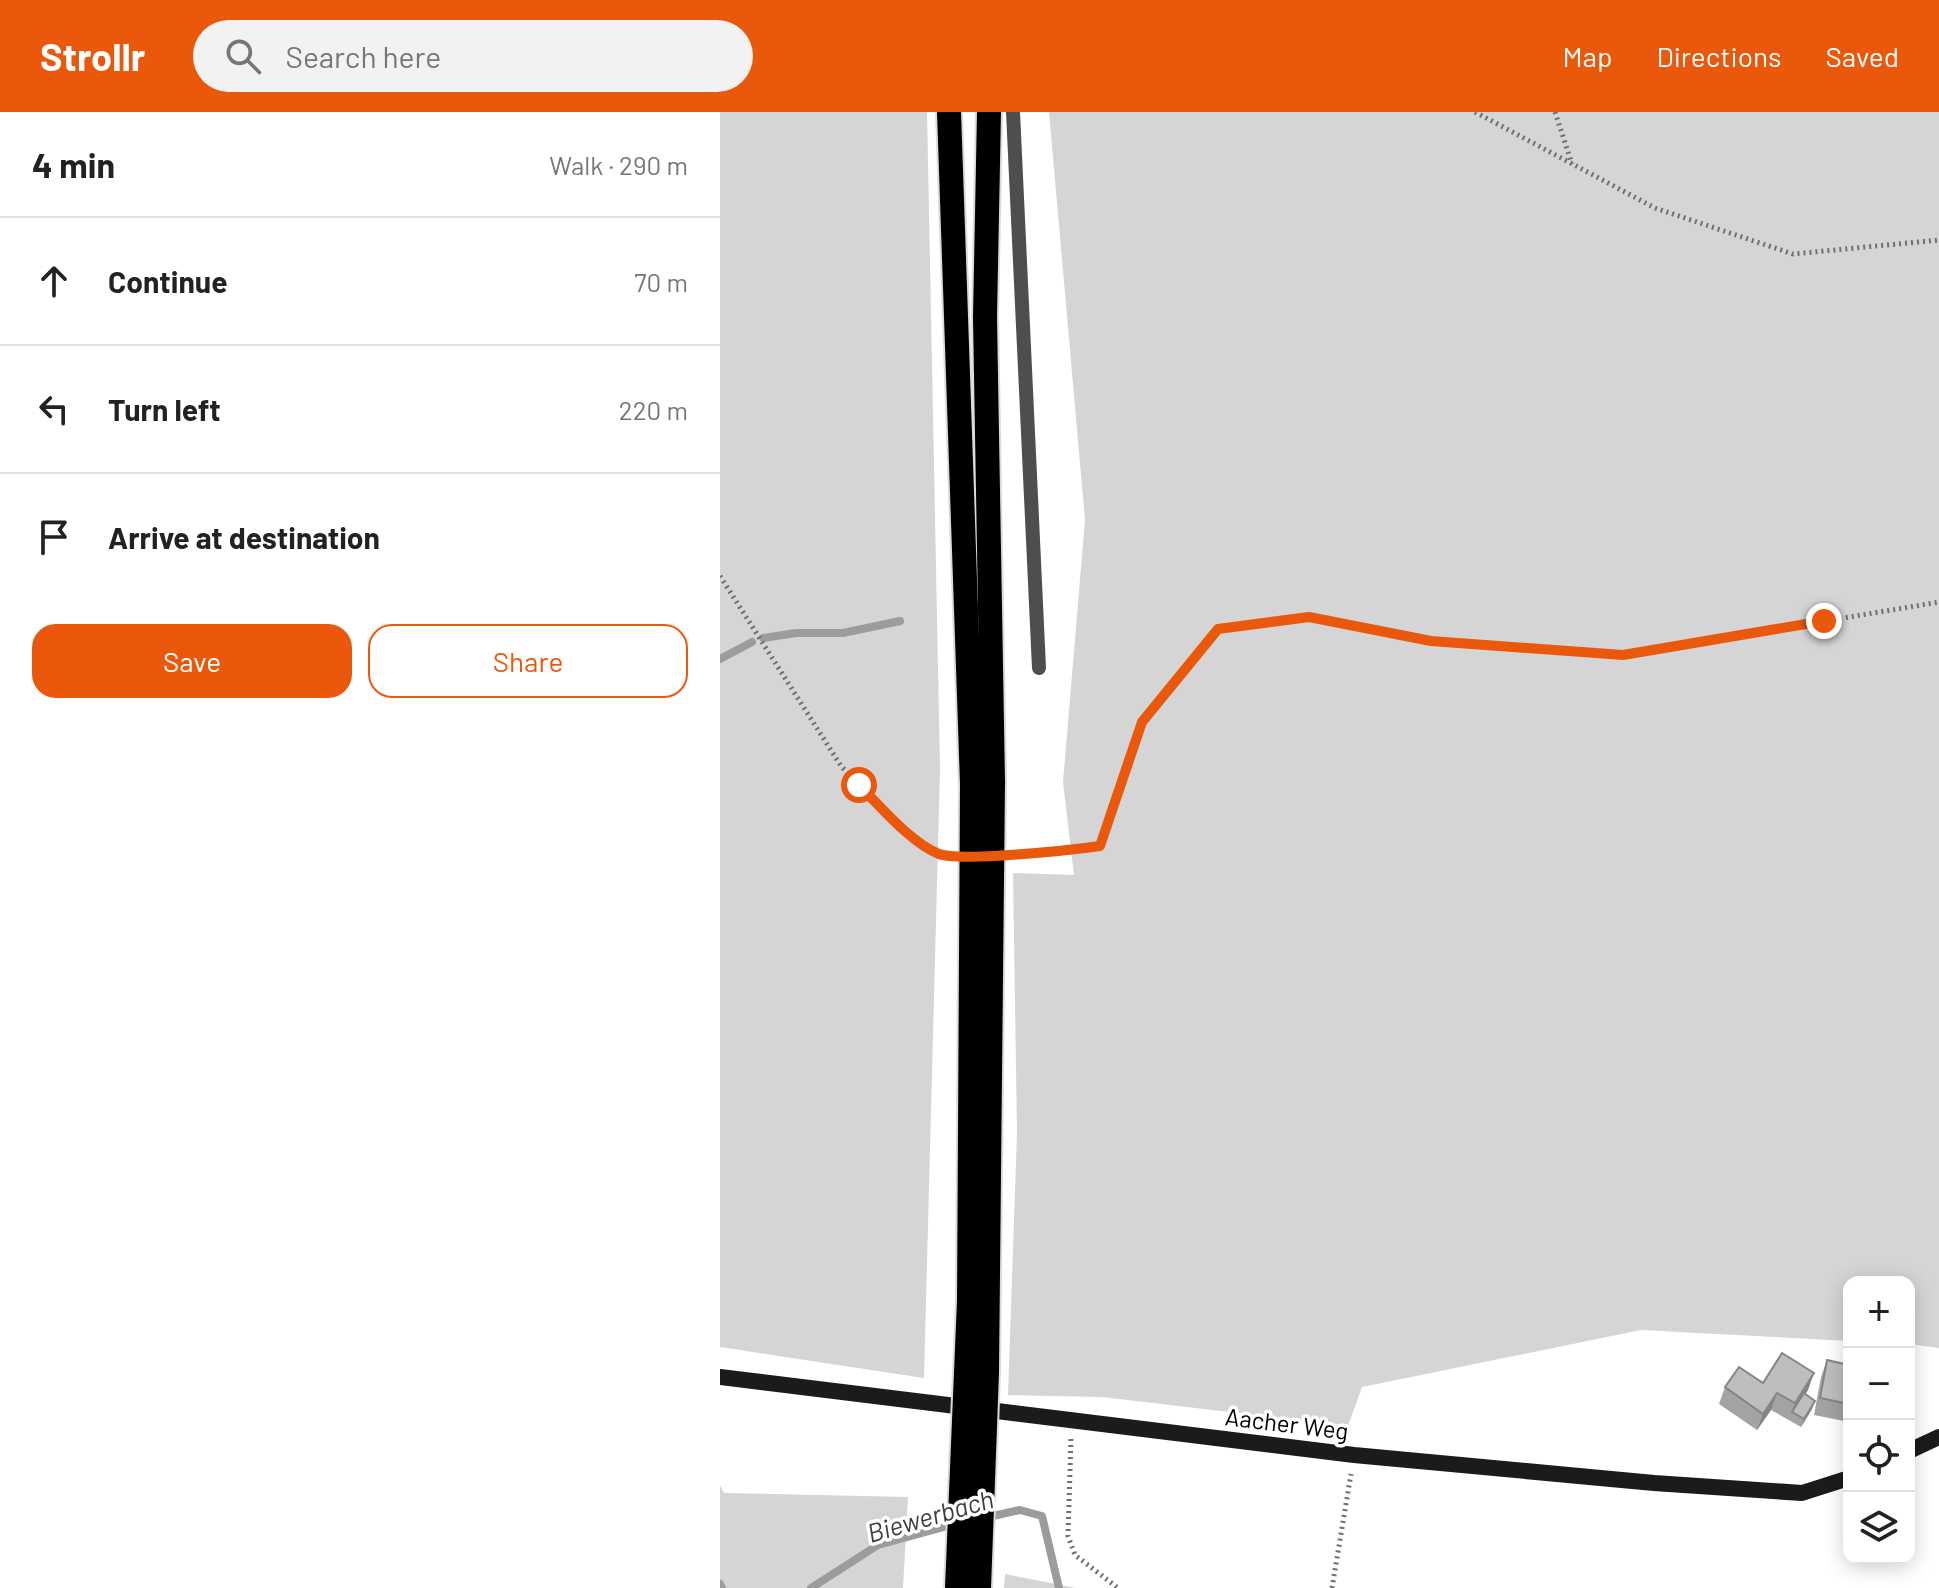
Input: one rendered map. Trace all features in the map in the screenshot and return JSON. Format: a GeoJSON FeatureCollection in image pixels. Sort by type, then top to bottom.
{"type":"FeatureCollection","features":[{"type":"Feature","properties":{"kind":"highway"},"geometry":{"type":"LineString","coordinates":[[949,112],[982,783],[969,1301],[957,1588]]}},
{"type":"Feature","properties":{"kind":"highway"},"geometry":{"type":"LineString","coordinates":[[979,1588],[987,1372],[982,783],[989,112]]}},
{"type":"Feature","properties":{"kind":"street","name":"Aacher Weg"},"geometry":{"type":"LineString","coordinates":[[720,1377],[1354,1455],[1769,1492],[1802,1493],[1843,1480]]}},
{"type":"Feature","properties":{"kind":"street"},"geometry":{"type":"LineString","coordinates":[[1915,1448],[1939,1437]]}},
{"type":"Feature","properties":{"kind":"lane"},"geometry":{"type":"LineString","coordinates":[[1013,112],[1039,668]]}},
{"type":"Feature","properties":{"kind":"path"},"geometry":{"type":"LineString","coordinates":[[1475,112],[1655,208],[1793,254],[1939,240]]}},
{"type":"Feature","properties":{"kind":"path"},"geometry":{"type":"LineString","coordinates":[[1555,112],[1572,164]]}},
{"type":"Feature","properties":{"kind":"path"},"geometry":{"type":"LineString","coordinates":[[720,576],[841,766],[895,822],[940,855],[954,854]]}},
{"type":"Feature","properties":{"kind":"path"},"geometry":{"type":"LineString","coordinates":[[1009,854],[1100,846],[1142,722],[1218,629],[1309,617],[1431,641],[1623,655],[1939,602]]}},
{"type":"Feature","properties":{"kind":"path"},"geometry":{"type":"LineString","coordinates":[[1073,1422],[1068,1536],[1075,1555],[1118,1588]]}},
{"type":"Feature","properties":{"kind":"path"},"geometry":{"type":"LineString","coordinates":[[1332,1588],[1354,1455]]}},
{"type":"Feature","properties":{"kind":"shaded area"},"geometry":{"type":"Polygon","coordinates":[[[720,112],[927,112],[940,769],[924,1378],[720,1347],[720,112]]]}},
{"type":"Feature","properties":{"kind":"shaded area"},"geometry":{"type":"Polygon","coordinates":[[[1049,112],[1939,112],[1939,1348],[1915,1345],[1915,1276],[1843,1276],[1843,1341],[1641,1330],[1362,1387],[1348,1426],[1102,1397],[1008,1395],[1017,1133],[1013,873],[1074,875],[1063,782],[1085,520],[1049,112]]]}},
{"type":"Feature","properties":{"kind":"shaded area"},"geometry":{"type":"Polygon","coordinates":[[[720,1485],[724,1493],[908,1497],[903,1588],[720,1588],[720,1485]]]}},
{"type":"Feature","properties":{"kind":"shaded area"},"geometry":{"type":"Polygon","coordinates":[[[1005,1574],[1076,1588],[1004,1588],[1005,1574]]]}},
{"type":"Feature","properties":{"kind":"building"},"geometry":{"type":"Polygon","coordinates":[[[1782,1353],[1814,1373],[1795,1403],[1777,1393],[1763,1414],[1725,1387],[1739,1367],[1763,1383],[1782,1353]]]}},
{"type":"Feature","properties":{"kind":"building"},"geometry":{"type":"Polygon","coordinates":[[[1827,1360],[1843,1364],[1843,1403],[1820,1398],[1827,1360]]]}},
{"type":"Feature","properties":{"kind":"building"},"geometry":{"type":"Polygon","coordinates":[[[1804,1393],[1815,1401],[1804,1419],[1792,1412],[1804,1393]]]}},
{"type":"Feature","properties":{"kind":"waterway"},"geometry":{"type":"LineString","coordinates":[[763,638],[796,633],[843,633],[900,621]]}},
{"type":"Feature","properties":{"kind":"waterway"},"geometry":{"type":"LineString","coordinates":[[720,659],[752,642]]}},
{"type":"Feature","properties":{"kind":"waterway","name":"Biewerbach"},"geometry":{"type":"LineString","coordinates":[[984,1518],[1020,1510],[1042,1516],[1059,1588]]}},
{"type":"Feature","properties":{"kind":"waterway","name":"Biewerbach"},"geometry":{"type":"LineString","coordinates":[[811,1588],[878,1545],[955,1524]]}},
{"type":"Feature","properties":{"kind":"waterway","name":"Biewerbach"},"geometry":{"type":"LineString","coordinates":[[720,1584],[722,1588]]}},
{"type":"Feature","properties":{"kind":"route"},"geometry":{"type":"LineString","coordinates":[[859,785],[895,822],[940,855],[1036,853],[1100,846],[1142,722],[1218,629],[1309,617],[1431,641],[1623,655],[1824,621]]}}]}
